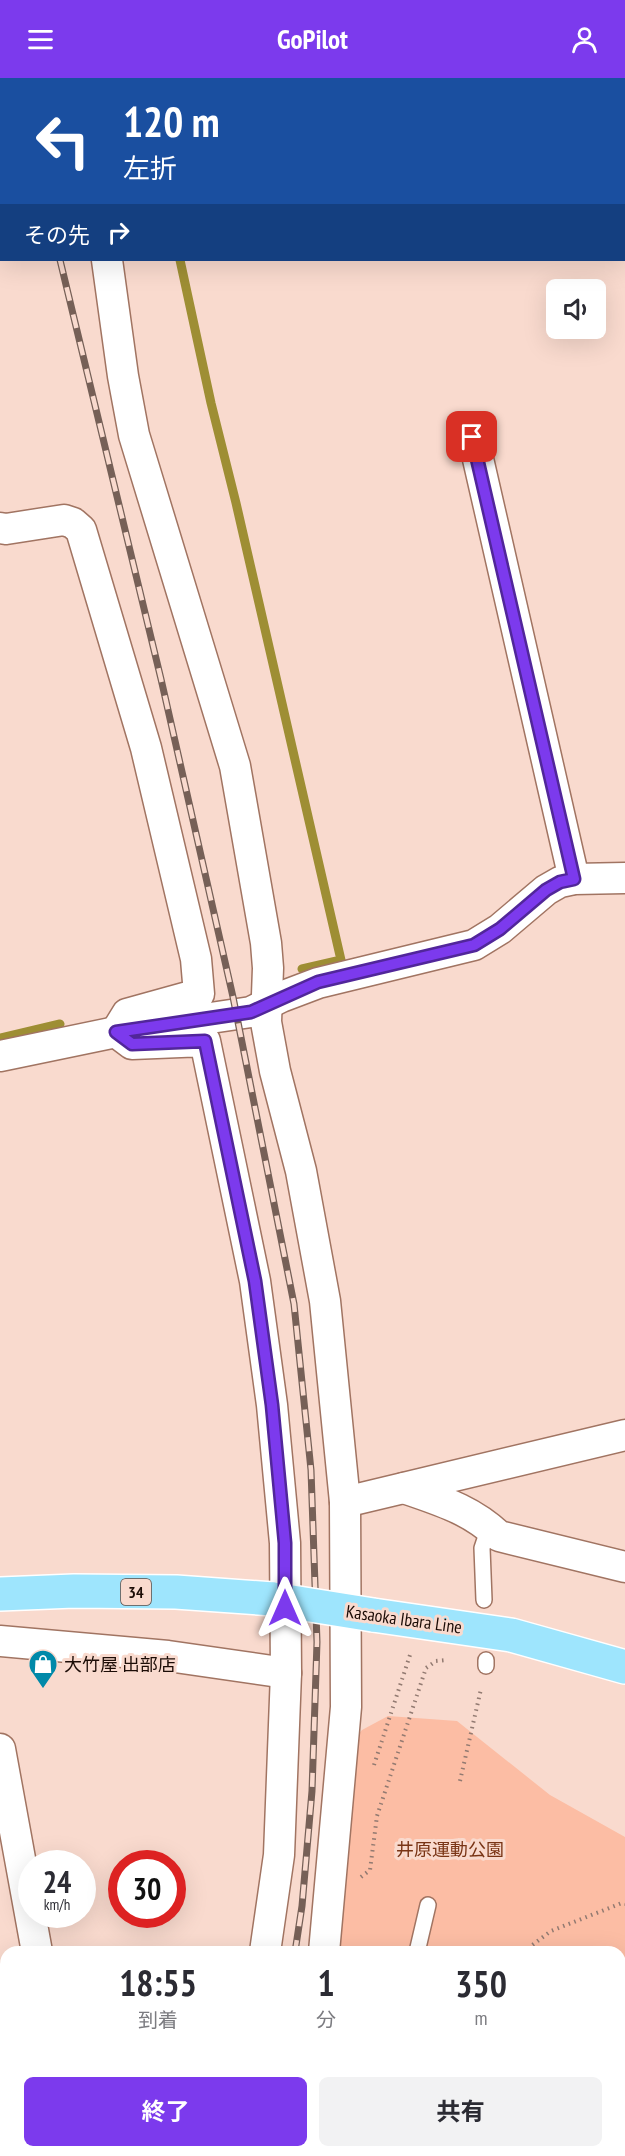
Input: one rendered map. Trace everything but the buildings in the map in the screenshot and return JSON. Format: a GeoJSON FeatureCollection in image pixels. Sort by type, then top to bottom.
{"type":"FeatureCollection","features":[{"type":"Feature","properties":{"kind":"main road","name":"Kasaoka Ibara Line"},"geometry":{"type":"LineString","coordinates":[[0,1594],[176,1592],[273,1599],[511,1635],[625,1667]]}},
{"type":"Feature","properties":{"kind":"street"},"geometry":{"type":"LineString","coordinates":[[107,261],[123,376],[134,435],[235,766],[266,943],[268,968],[266,1022],[275,1071],[302,1171],[325,1301],[345,1502],[346,1707],[325,1946]]}},
{"type":"Feature","properties":{"kind":"street"},"geometry":{"type":"LineString","coordinates":[[472,437],[574,879]]}},
{"type":"Feature","properties":{"kind":"street"},"geometry":{"type":"LineString","coordinates":[[0,528],[6,530],[64,520],[73,523],[81,530],[146,748],[196,958],[199,994],[127,1014],[116,1032]]}},
{"type":"Feature","properties":{"kind":"street"},"geometry":{"type":"LineString","coordinates":[[0,1056],[116,1032],[251,1012],[318,982],[474,945],[500,929],[546,890],[560,882],[574,879],[625,878]]}},
{"type":"Feature","properties":{"kind":"street"},"geometry":{"type":"LineString","coordinates":[[116,1032],[132,1044],[205,1041],[255,1281],[270,1394],[285,1543],[286,1673],[279,1855],[266,1946]]}},
{"type":"Feature","properties":{"kind":"street"},"geometry":{"type":"LineString","coordinates":[[345,1502],[625,1435]]}},
{"type":"Feature","properties":{"kind":"street"},"geometry":{"type":"LineString","coordinates":[[404,1488],[458,1506],[499,1536],[625,1568]]}},
{"type":"Feature","properties":{"kind":"street"},"geometry":{"type":"LineString","coordinates":[[0,1641],[168,1656],[286,1673]]}},
{"type":"Feature","properties":{"kind":"street"},"geometry":{"type":"LineString","coordinates":[[0,1749],[11,1875],[35,1946]]}},
{"type":"Feature","properties":{"kind":"lane"},"geometry":{"type":"LineString","coordinates":[[484,1600],[482,1548],[489,1527]]}},
{"type":"Feature","properties":{"kind":"lane"},"geometry":{"type":"LineString","coordinates":[[418,1946],[428,1905]]}},
{"type":"Feature","properties":{"kind":"path"},"geometry":{"type":"LineString","coordinates":[[371,1773],[411,1653]]}},
{"type":"Feature","properties":{"kind":"path"},"geometry":{"type":"LineString","coordinates":[[357,1880],[370,1870],[377,1816],[426,1668],[436,1661],[451,1659],[486,1663],[460,1782]]}},
{"type":"Feature","properties":{"kind":"path"},"geometry":{"type":"LineString","coordinates":[[531,1946],[551,1931],[622,1903],[625,1904]]}},
{"type":"Feature","properties":{"kind":"green space","name":"井原運動公園"},"geometry":{"type":"Polygon","coordinates":[[[388,1716],[457,1721],[550,1795],[625,1837],[625,1946],[340,1946],[353,1778],[358,1745],[353,1740],[362,1730],[388,1716]]]}},
{"type":"Feature","properties":{"kind":"waterway"},"geometry":{"type":"LineString","coordinates":[[180,261],[211,403],[341,960],[302,969]]}},
{"type":"Feature","properties":{"kind":"waterway"},"geometry":{"type":"LineString","coordinates":[[0,1038],[60,1024]]}},
{"type":"Feature","properties":{"kind":"railway"},"geometry":{"type":"LineString","coordinates":[[60,261],[161,679],[233,997],[294,1304],[311,1470],[317,1642],[312,1791],[302,1906],[296,1946]]}},
{"type":"Feature","properties":{"kind":"place","name":"大竹屋 出部店"},"geometry":{"type":"Point","coordinates":[43,1690]}},
{"type":"Feature","properties":{"kind":"route"},"geometry":{"type":"LineString","coordinates":[[285,1608],[285,1543],[272,1405],[255,1281],[205,1041],[132,1044],[116,1032],[251,1012],[318,982],[474,945],[500,929],[546,890],[560,882],[574,879],[472,437]]}}]}
